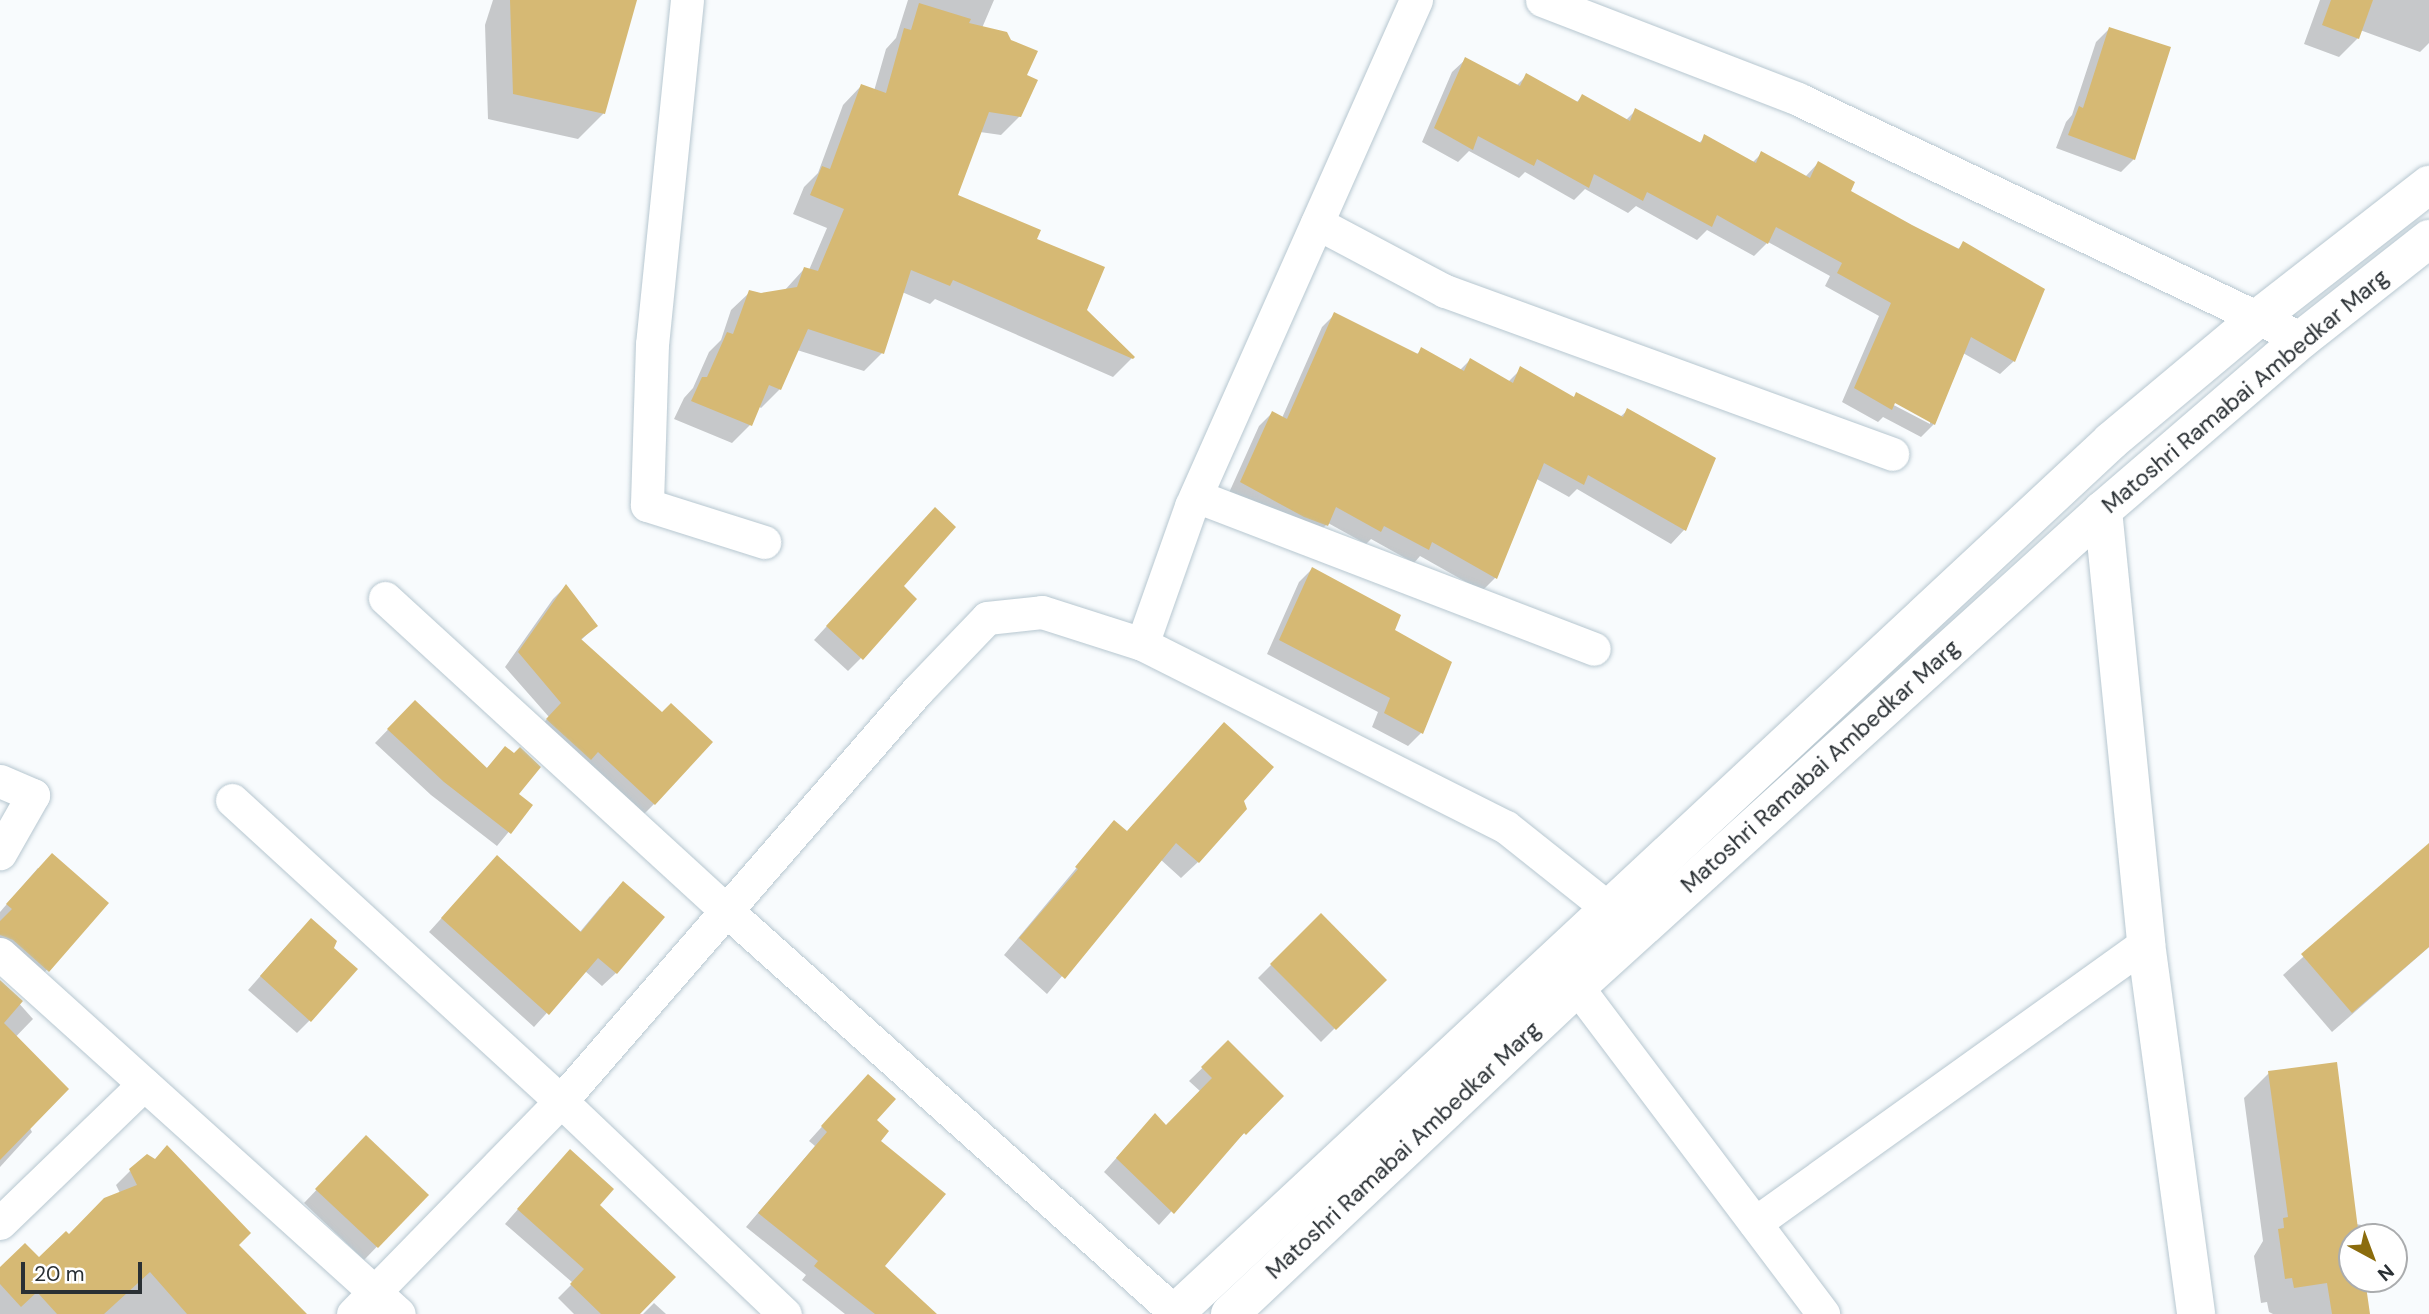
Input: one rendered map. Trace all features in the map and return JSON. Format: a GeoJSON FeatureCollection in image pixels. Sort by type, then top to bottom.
{"type":"FeatureCollection","features":[{"type":"Feature","properties":{"kind":"street"},"geometry":{"type":"LineString","coordinates":[[687,0],[652,344],[647,505],[764,542]]}},
{"type":"Feature","properties":{"kind":"street"},"geometry":{"type":"LineString","coordinates":[[1142,644],[1196,496],[1416,0]]}},
{"type":"Feature","properties":{"kind":"street"},"geometry":{"type":"LineString","coordinates":[[1542,0],[1798,99],[2302,339]]}},
{"type":"Feature","properties":{"kind":"street"},"geometry":{"type":"LineString","coordinates":[[385,598],[727,911],[1175,1314],[2111,441],[2258,318],[2429,185]]}},
{"type":"Feature","properties":{"kind":"street"},"geometry":{"type":"LineString","coordinates":[[1317,223],[1445,291],[1892,454]]}},
{"type":"Feature","properties":{"kind":"street","name":"Matoshri Ramabai Ambedkar Marg"},"geometry":{"type":"LineString","coordinates":[[1230,1314],[1577,987],[2103,510],[2302,339],[2429,239]]}},
{"type":"Feature","properties":{"kind":"street"},"geometry":{"type":"LineString","coordinates":[[1196,496],[1594,649]]}},
{"type":"Feature","properties":{"kind":"street"},"geometry":{"type":"LineString","coordinates":[[2103,510],[2146,943],[2196,1314]]}},
{"type":"Feature","properties":{"kind":"street"},"geometry":{"type":"LineString","coordinates":[[364,1303],[561,1101],[917,691],[987,618],[1042,612],[1142,644],[1506,827],[1638,931]]}},
{"type":"Feature","properties":{"kind":"street"},"geometry":{"type":"LineString","coordinates":[[0,780],[33,794],[0,853]]}},
{"type":"Feature","properties":{"kind":"street"},"geometry":{"type":"LineString","coordinates":[[232,800],[561,1101],[785,1314]]}},
{"type":"Feature","properties":{"kind":"street"},"geometry":{"type":"LineString","coordinates":[[1755,1223],[2146,943]]}},
{"type":"Feature","properties":{"kind":"street"},"geometry":{"type":"LineString","coordinates":[[0,954],[144,1084],[364,1303],[399,1314]]}},
{"type":"Feature","properties":{"kind":"street"},"geometry":{"type":"LineString","coordinates":[[1577,987],[1823,1314]]}},
{"type":"Feature","properties":{"kind":"street"},"geometry":{"type":"LineString","coordinates":[[0,1223],[144,1084]]}},
{"type":"Feature","properties":{"kind":"building"},"geometry":{"type":"Polygon","coordinates":[[[510,0],[637,0],[605,114],[513,94],[510,0]]]}},
{"type":"Feature","properties":{"kind":"building"},"geometry":{"type":"Polygon","coordinates":[[[2331,0],[2373,0],[2359,39],[2322,25],[2331,0]]]}},
{"type":"Feature","properties":{"kind":"building"},"geometry":{"type":"Polygon","coordinates":[[[919,3],[971,19],[969,23],[1007,32],[1011,40],[1038,51],[1027,75],[1038,80],[1021,117],[989,112],[958,195],[1041,230],[1037,239],[1105,267],[1087,310],[1135,357],[1133,359],[953,280],[950,286],[911,270],[884,354],[808,329],[781,390],[769,385],[752,426],[691,401],[702,377],[707,377],[727,332],[733,334],[749,290],[761,293],[797,287],[804,267],[818,271],[844,209],[810,195],[822,166],[830,169],[861,84],[886,93],[904,28],[911,30],[919,3]]]}},
{"type":"Feature","properties":{"kind":"building"},"geometry":{"type":"Polygon","coordinates":[[[2109,27],[2171,47],[2135,160],[2068,135],[2079,106],[2083,108],[2109,27]]]}},
{"type":"Feature","properties":{"kind":"building"},"geometry":{"type":"Polygon","coordinates":[[[1465,57],[1520,86],[1526,73],[1578,102],[1582,94],[1630,121],[1635,108],[1701,143],[1704,134],[1756,163],[1761,151],[1810,178],[1818,161],[1855,182],[1851,191],[1912,225],[1959,249],[1963,241],[2045,289],[2015,362],[1971,337],[1935,425],[1895,403],[1892,410],[1854,388],[1891,303],[1837,273],[1842,263],[1776,227],[1768,244],[1717,215],[1712,227],[1647,192],[1643,201],[1594,174],[1589,188],[1537,159],[1534,166],[1478,136],[1473,150],[1434,128],[1465,57]]]}},
{"type":"Feature","properties":{"kind":"building"},"geometry":{"type":"Polygon","coordinates":[[[1334,312],[1418,354],[1421,347],[1464,371],[1470,358],[1513,383],[1520,366],[1574,397],[1576,392],[1623,417],[1627,408],[1716,458],[1686,531],[1588,475],[1584,485],[1544,463],[1497,579],[1432,542],[1429,550],[1384,526],[1381,532],[1336,507],[1328,526],[1304,517],[1240,482],[1272,411],[1287,419],[1334,312]]]}},
{"type":"Feature","properties":{"kind":"building"},"geometry":{"type":"Polygon","coordinates":[[[935,507],[956,527],[904,586],[917,599],[863,660],[826,626],[935,507]]]}},
{"type":"Feature","properties":{"kind":"building"},"geometry":{"type":"Polygon","coordinates":[[[1312,567],[1401,615],[1395,630],[1452,662],[1423,734],[1384,713],[1390,698],[1279,640],[1312,567]]]}},
{"type":"Feature","properties":{"kind":"building"},"geometry":{"type":"Polygon","coordinates":[[[566,584],[598,626],[581,639],[662,712],[671,703],[713,742],[655,805],[598,752],[591,760],[546,719],[561,703],[518,652],[566,584]]]}},
{"type":"Feature","properties":{"kind":"building"},"geometry":{"type":"Polygon","coordinates":[[[415,700],[487,768],[505,746],[514,753],[520,747],[541,767],[519,794],[533,805],[511,834],[444,782],[387,729],[415,700]]]}},
{"type":"Feature","properties":{"kind":"building"},"geometry":{"type":"Polygon","coordinates":[[[1224,722],[1274,767],[1244,801],[1247,809],[1199,863],[1176,843],[1065,979],[1019,938],[1078,869],[1075,867],[1114,820],[1127,831],[1224,722]]]}},
{"type":"Feature","properties":{"kind":"building"},"geometry":{"type":"Polygon","coordinates":[[[2429,843],[2429,947],[2352,1013],[2301,954],[2429,843]]]}},
{"type":"Feature","properties":{"kind":"building"},"geometry":{"type":"Polygon","coordinates":[[[52,853],[109,903],[49,972],[13,940],[0,935],[0,921],[12,909],[6,904],[52,853]]]}},
{"type":"Feature","properties":{"kind":"building"},"geometry":{"type":"Polygon","coordinates":[[[497,855],[581,932],[623,881],[665,917],[617,974],[598,958],[549,1015],[441,918],[497,855]]]}},
{"type":"Feature","properties":{"kind":"building"},"geometry":{"type":"Polygon","coordinates":[[[1321,913],[1387,980],[1336,1030],[1270,964],[1321,913]]]}},
{"type":"Feature","properties":{"kind":"building"},"geometry":{"type":"Polygon","coordinates":[[[311,918],[337,941],[334,948],[358,969],[311,1022],[260,976],[311,918]]]}},
{"type":"Feature","properties":{"kind":"building"},"geometry":{"type":"Polygon","coordinates":[[[0,980],[23,1001],[4,1023],[69,1089],[0,1160],[0,980]]]}},
{"type":"Feature","properties":{"kind":"building"},"geometry":{"type":"Polygon","coordinates":[[[1228,1040],[1284,1096],[1246,1135],[1244,1133],[1174,1214],[1116,1158],[1155,1113],[1166,1125],[1212,1078],[1201,1067],[1228,1040]]]}},
{"type":"Feature","properties":{"kind":"building"},"geometry":{"type":"Polygon","coordinates":[[[2337,1062],[2357,1223],[2338,1223],[2338,1293],[2367,1293],[2370,1314],[2332,1314],[2327,1283],[2294,1288],[2292,1278],[2285,1279],[2278,1229],[2284,1228],[2283,1218],[2288,1217],[2268,1071],[2337,1062]]]}},
{"type":"Feature","properties":{"kind":"building"},"geometry":{"type":"Polygon","coordinates":[[[868,1074],[896,1099],[877,1120],[889,1131],[881,1141],[946,1194],[885,1266],[937,1314],[875,1314],[814,1266],[818,1261],[758,1213],[827,1132],[821,1126],[868,1074]]]}},
{"type":"Feature","properties":{"kind":"building"},"geometry":{"type":"Polygon","coordinates":[[[366,1135],[429,1195],[378,1248],[315,1189],[366,1135]]]}},
{"type":"Feature","properties":{"kind":"building"},"geometry":{"type":"Polygon","coordinates":[[[167,1145],[251,1233],[239,1245],[307,1314],[187,1314],[150,1272],[104,1314],[57,1314],[37,1292],[21,1307],[0,1284],[0,1267],[25,1243],[39,1257],[66,1231],[69,1234],[104,1198],[137,1185],[129,1169],[147,1154],[155,1159],[167,1145]]]}},
{"type":"Feature","properties":{"kind":"building"},"geometry":{"type":"Polygon","coordinates":[[[570,1149],[614,1189],[600,1205],[676,1277],[640,1314],[601,1314],[570,1284],[584,1269],[517,1209],[570,1149]]]}}]}
